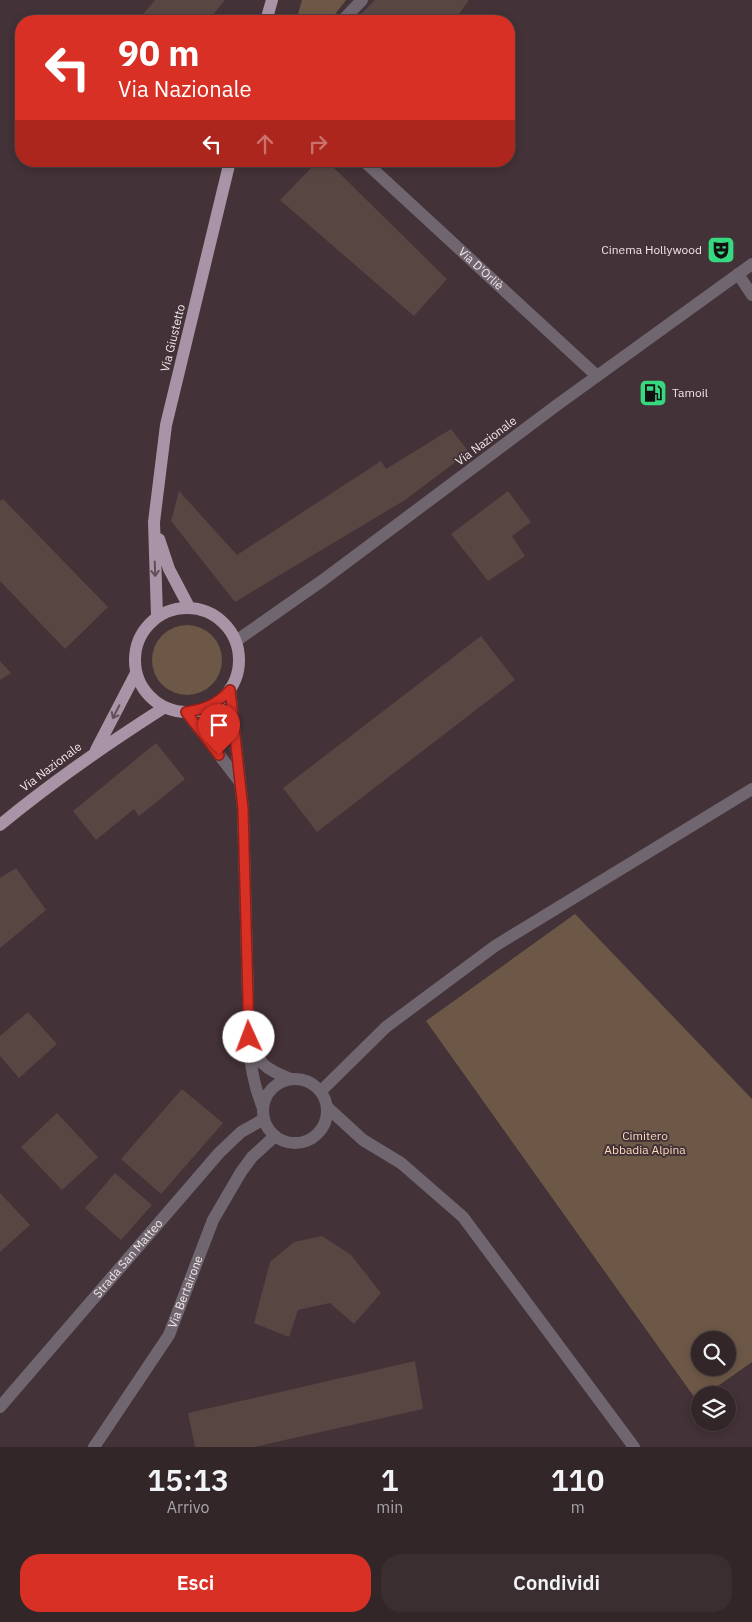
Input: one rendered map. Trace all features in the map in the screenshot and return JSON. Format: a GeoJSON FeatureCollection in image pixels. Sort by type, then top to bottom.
{"type":"FeatureCollection","features":[{"type":"Feature","properties":{"kind":"main road"},"geometry":{"type":"LineString","coordinates":[[268,15],[272,0]]}},
{"type":"Feature","properties":{"kind":"main road","name":"Via Giustetto"},"geometry":{"type":"LineString","coordinates":[[157,616],[154,522],[166,425],[229,167]]}},
{"type":"Feature","properties":{"kind":"main road","name":"Via Giustetto"},"geometry":{"type":"LineString","coordinates":[[154,522],[169,569],[189,607]]}},
{"type":"Feature","properties":{"kind":"main road"},"geometry":{"type":"LineString","coordinates":[[157,616],[173,609],[189,607]]}},
{"type":"Feature","properties":{"kind":"main road","name":"Via Nazionale"},"geometry":{"type":"LineString","coordinates":[[157,616],[146,627],[138,641],[134,657],[136,673],[142,687],[151,699],[164,707],[186,712],[203,710],[218,702],[230,690],[238,674],[240,657],[236,641],[230,630],[218,617],[201,609],[189,607]]}},
{"type":"Feature","properties":{"kind":"main road","name":"Via Nazionale"},"geometry":{"type":"LineString","coordinates":[[96,750],[136,673]]}},
{"type":"Feature","properties":{"kind":"main road","name":"Via Nazionale"},"geometry":{"type":"LineString","coordinates":[[0,825],[52,782],[96,750],[164,707]]}},
{"type":"Feature","properties":{"kind":"street"},"geometry":{"type":"LineString","coordinates":[[348,15],[362,0]]}},
{"type":"Feature","properties":{"kind":"street","name":"Via D'Orliè"},"geometry":{"type":"LineString","coordinates":[[371,167],[598,376]]}},
{"type":"Feature","properties":{"kind":"street","name":"Via Nazionale"},"geometry":{"type":"LineString","coordinates":[[236,641],[323,580],[752,264]]}},
{"type":"Feature","properties":{"kind":"street"},"geometry":{"type":"LineString","coordinates":[[738,274],[752,295]]}},
{"type":"Feature","properties":{"kind":"street"},"geometry":{"type":"LineString","coordinates":[[230,690],[243,809],[249,1037],[250,1065],[254,1086],[263,1114],[274,1136],[292,1144],[303,1143],[313,1139],[326,1122],[327,1107],[321,1090],[313,1083],[276,1072],[258,1059],[249,1037]]}},
{"type":"Feature","properties":{"kind":"street"},"geometry":{"type":"LineString","coordinates":[[186,712],[240,783]]}},
{"type":"Feature","properties":{"kind":"street"},"geometry":{"type":"LineString","coordinates":[[321,1090],[386,1027],[495,946],[752,789]]}},
{"type":"Feature","properties":{"kind":"street"},"geometry":{"type":"LineString","coordinates":[[263,1114],[265,1097],[272,1088],[291,1078]]}},
{"type":"Feature","properties":{"kind":"street"},"geometry":{"type":"LineString","coordinates":[[327,1107],[363,1140],[401,1163],[463,1217],[634,1447]]}},
{"type":"Feature","properties":{"kind":"street","name":"Strada San Matteo"},"geometry":{"type":"LineString","coordinates":[[0,1407],[218,1153],[263,1114]]}},
{"type":"Feature","properties":{"kind":"street","name":"Via Bertairone"},"geometry":{"type":"LineString","coordinates":[[94,1447],[168,1335],[213,1220],[236,1180],[252,1157],[274,1136]]}},
{"type":"Feature","properties":{"kind":"green space"},"geometry":{"type":"Polygon","coordinates":[[[302,0],[346,0],[335,15],[298,15],[302,0]]]}},
{"type":"Feature","properties":{"kind":"green space"},"geometry":{"type":"Polygon","coordinates":[[[194,625],[207,631],[216,640],[220,646],[222,660],[220,674],[212,685],[201,693],[180,695],[173,693],[162,685],[154,674],[152,653],[154,646],[162,635],[173,627],[194,625]]]}},
{"type":"Feature","properties":{"kind":"green space","name":"Cimitero Abbadia Alpina"},"geometry":{"type":"Polygon","coordinates":[[[575,914],[752,1099],[752,1362],[736,1373],[736,1331],[691,1331],[691,1376],[732,1376],[718,1386],[691,1386],[691,1393],[426,1021],[575,914]]]}},
{"type":"Feature","properties":{"kind":"building"},"geometry":{"type":"Polygon","coordinates":[[[155,0],[225,0],[213,15],[142,15],[155,0]]]}},
{"type":"Feature","properties":{"kind":"building"},"geometry":{"type":"Polygon","coordinates":[[[375,0],[469,0],[458,15],[360,15],[375,0]]]}},
{"type":"Feature","properties":{"kind":"building"},"geometry":{"type":"Polygon","coordinates":[[[312,167],[333,167],[447,279],[414,316],[280,200],[312,167]]]}},
{"type":"Feature","properties":{"kind":"building"},"geometry":{"type":"Polygon","coordinates":[[[451,429],[469,452],[405,500],[235,602],[171,521],[179,491],[237,555],[381,461],[386,469],[451,429]]]}},
{"type":"Feature","properties":{"kind":"building"},"geometry":{"type":"Polygon","coordinates":[[[508,491],[531,522],[512,536],[525,556],[488,581],[451,534],[508,491]]]}},
{"type":"Feature","properties":{"kind":"building"},"geometry":{"type":"Polygon","coordinates":[[[3,499],[108,607],[65,649],[0,581],[0,501],[3,499]]]}},
{"type":"Feature","properties":{"kind":"building"},"geometry":{"type":"Polygon","coordinates":[[[481,636],[515,680],[317,832],[283,788],[481,636]]]}},
{"type":"Feature","properties":{"kind":"building"},"geometry":{"type":"Polygon","coordinates":[[[0,661],[11,673],[0,680],[0,661]]]}},
{"type":"Feature","properties":{"kind":"building"},"geometry":{"type":"Polygon","coordinates":[[[156,743],[185,779],[139,816],[134,809],[96,840],[73,811],[156,743]]]}},
{"type":"Feature","properties":{"kind":"building"},"geometry":{"type":"Polygon","coordinates":[[[16,868],[46,910],[0,948],[0,878],[16,868]]]}},
{"type":"Feature","properties":{"kind":"building"},"geometry":{"type":"Polygon","coordinates":[[[28,1012],[57,1044],[19,1078],[0,1056],[0,1036],[28,1012]]]}},
{"type":"Feature","properties":{"kind":"building"},"geometry":{"type":"Polygon","coordinates":[[[182,1089],[223,1123],[161,1194],[121,1159],[182,1089]]]}},
{"type":"Feature","properties":{"kind":"building"},"geometry":{"type":"Polygon","coordinates":[[[57,1113],[98,1157],[62,1190],[21,1147],[57,1113]]]}},
{"type":"Feature","properties":{"kind":"building"},"geometry":{"type":"Polygon","coordinates":[[[115,1173],[152,1205],[121,1240],[85,1208],[115,1173]]]}},
{"type":"Feature","properties":{"kind":"building"},"geometry":{"type":"Polygon","coordinates":[[[0,1193],[30,1225],[0,1252],[0,1193]]]}},
{"type":"Feature","properties":{"kind":"building"},"geometry":{"type":"Polygon","coordinates":[[[322,1236],[351,1255],[381,1293],[354,1324],[330,1303],[298,1310],[289,1337],[254,1323],[270,1262],[294,1242],[322,1236]]]}},
{"type":"Feature","properties":{"kind":"building"},"geometry":{"type":"Polygon","coordinates":[[[415,1361],[423,1409],[254,1447],[195,1447],[188,1413],[415,1361]]]}},
{"type":"Feature","properties":{"kind":"place","name":"Cinema Hollywood"},"geometry":{"type":"Point","coordinates":[721,250]}},
{"type":"Feature","properties":{"kind":"place","name":"Tamoil"},"geometry":{"type":"Point","coordinates":[653,393]}},
{"type":"Feature","properties":{"kind":"route"},"geometry":{"type":"LineString","coordinates":[[219,755],[186,712],[203,710],[218,702],[230,690],[243,809],[249,1037]]}}]}
